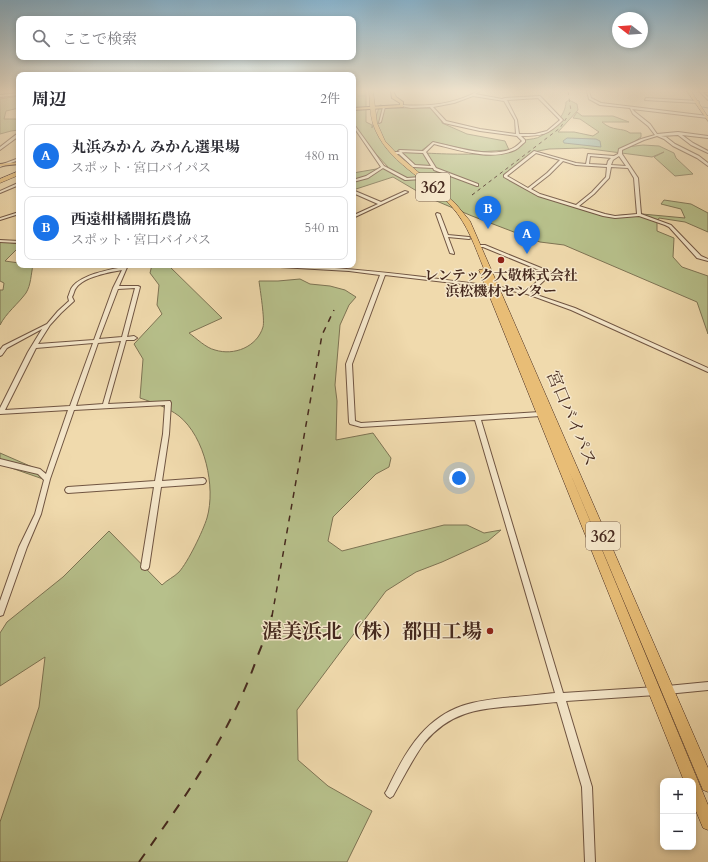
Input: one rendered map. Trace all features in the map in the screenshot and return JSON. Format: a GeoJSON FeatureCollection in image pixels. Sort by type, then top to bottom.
{"type":"FeatureCollection","features":[{"type":"Feature","properties":{"kind":"highway","name":"宮口バイパス"},"geometry":{"type":"LineString","coordinates":[[374,131],[380,143],[391,156],[461,211],[467,221],[478,246],[540,414],[690,778]]}},
{"type":"Feature","properties":{"kind":"highway","name":"宮口バイパス"},"geometry":{"type":"LineString","coordinates":[[379,131],[394,153],[455,211],[463,224],[668,690],[708,785]]}},
{"type":"Feature","properties":{"kind":"highway"},"geometry":{"type":"LineString","coordinates":[[0,176],[16,169]]}},
{"type":"Feature","properties":{"kind":"highway"},"geometry":{"type":"LineString","coordinates":[[0,181],[16,174]]}},
{"type":"Feature","properties":{"kind":"highway"},"geometry":{"type":"LineString","coordinates":[[696,793],[708,823]]}},
{"type":"Feature","properties":{"kind":"main road"},"geometry":{"type":"LineString","coordinates":[[1,165],[16,163]]}},
{"type":"Feature","properties":{"kind":"street"},"geometry":{"type":"LineString","coordinates":[[358,131],[383,167],[406,179],[419,178]]}},
{"type":"Feature","properties":{"kind":"street"},"geometry":{"type":"LineString","coordinates":[[489,131],[518,135],[535,135],[549,131]]}},
{"type":"Feature","properties":{"kind":"street"},"geometry":{"type":"LineString","coordinates":[[400,151],[424,152],[433,143],[476,153],[512,151],[524,141],[518,135],[517,131]]}},
{"type":"Feature","properties":{"kind":"street"},"geometry":{"type":"LineString","coordinates":[[653,131],[656,135],[665,138],[674,145],[698,157],[708,165]]}},
{"type":"Feature","properties":{"kind":"street"},"geometry":{"type":"LineString","coordinates":[[678,133],[692,144],[708,152]]}},
{"type":"Feature","properties":{"kind":"street"},"geometry":{"type":"LineString","coordinates":[[577,206],[593,193],[608,177],[607,166],[614,157],[620,154],[620,150],[639,140],[656,135],[678,133],[708,137]]}},
{"type":"Feature","properties":{"kind":"street"},"geometry":{"type":"LineString","coordinates":[[0,149],[16,136]]}},
{"type":"Feature","properties":{"kind":"street"},"geometry":{"type":"LineString","coordinates":[[424,152],[434,167]]}},
{"type":"Feature","properties":{"kind":"street"},"geometry":{"type":"LineString","coordinates":[[629,167],[587,165],[562,160],[535,152],[505,176],[539,195],[604,215],[615,217],[639,215],[670,226],[699,257],[708,260]]}},
{"type":"Feature","properties":{"kind":"street"},"geometry":{"type":"LineString","coordinates":[[394,153],[400,153],[414,166],[434,167],[476,185]]}},
{"type":"Feature","properties":{"kind":"street"},"geometry":{"type":"LineString","coordinates":[[620,154],[636,178],[637,208],[639,215]]}},
{"type":"Feature","properties":{"kind":"street"},"geometry":{"type":"LineString","coordinates":[[587,165],[590,155],[614,157]]}},
{"type":"Feature","properties":{"kind":"street"},"geometry":{"type":"LineString","coordinates":[[1,165],[16,160]]}},
{"type":"Feature","properties":{"kind":"street"},"geometry":{"type":"LineString","coordinates":[[529,189],[548,174],[562,160]]}},
{"type":"Feature","properties":{"kind":"street"},"geometry":{"type":"LineString","coordinates":[[356,180],[367,177],[383,167]]}},
{"type":"Feature","properties":{"kind":"street"},"geometry":{"type":"LineString","coordinates":[[0,192],[16,185]]}},
{"type":"Feature","properties":{"kind":"street"},"geometry":{"type":"LineString","coordinates":[[356,216],[406,192]]}},
{"type":"Feature","properties":{"kind":"street"},"geometry":{"type":"LineString","coordinates":[[356,193],[381,204]]}},
{"type":"Feature","properties":{"kind":"street"},"geometry":{"type":"LineString","coordinates":[[0,219],[16,214]]}},
{"type":"Feature","properties":{"kind":"street"},"geometry":{"type":"LineString","coordinates":[[438,214],[452,253]]}},
{"type":"Feature","properties":{"kind":"street"},"geometry":{"type":"LineString","coordinates":[[446,236],[469,238]]}},
{"type":"Feature","properties":{"kind":"street"},"geometry":{"type":"LineString","coordinates":[[0,241],[16,242]]}},
{"type":"Feature","properties":{"kind":"street"},"geometry":{"type":"LineString","coordinates":[[478,246],[484,246],[549,273],[528,293]]}},
{"type":"Feature","properties":{"kind":"street"},"geometry":{"type":"LineString","coordinates":[[0,412],[47,325],[63,307],[72,301],[70,297],[73,288],[80,282],[121,268]]}},
{"type":"Feature","properties":{"kind":"street"},"geometry":{"type":"LineString","coordinates":[[0,612],[23,547],[38,514],[47,479],[115,288],[125,268]]}},
{"type":"Feature","properties":{"kind":"street"},"geometry":{"type":"LineString","coordinates":[[303,268],[383,274],[492,287],[528,293],[573,309],[708,370]]}},
{"type":"Feature","properties":{"kind":"street"},"geometry":{"type":"LineString","coordinates":[[383,274],[349,364],[352,422],[361,425],[540,414]]}},
{"type":"Feature","properties":{"kind":"street"},"geometry":{"type":"LineString","coordinates":[[105,406],[138,287],[115,288]]}},
{"type":"Feature","properties":{"kind":"street"},"geometry":{"type":"LineString","coordinates":[[0,354],[5,347],[47,325]]}},
{"type":"Feature","properties":{"kind":"street"},"geometry":{"type":"LineString","coordinates":[[35,346],[134,338]]}},
{"type":"Feature","properties":{"kind":"street"},"geometry":{"type":"LineString","coordinates":[[0,412],[168,403],[168,420],[145,567]]}},
{"type":"Feature","properties":{"kind":"street"},"geometry":{"type":"LineString","coordinates":[[477,418],[588,786],[590,862]]}},
{"type":"Feature","properties":{"kind":"street"},"geometry":{"type":"LineString","coordinates":[[0,462],[40,472],[47,479]]}},
{"type":"Feature","properties":{"kind":"street"},"geometry":{"type":"LineString","coordinates":[[68,490],[203,480]]}},
{"type":"Feature","properties":{"kind":"street"},"geometry":{"type":"LineString","coordinates":[[390,793],[414,749],[433,728],[450,715],[470,707],[560,697],[708,686]]}},
{"type":"Feature","properties":{"kind":"green space"},"geometry":{"type":"Polygon","coordinates":[[[0,131],[10,131],[0,134],[0,131]]]}},
{"type":"Feature","properties":{"kind":"green space"},"geometry":{"type":"Polygon","coordinates":[[[359,131],[461,131],[467,134],[505,141],[509,150],[477,152],[433,142],[421,151],[398,150],[426,153],[468,154],[507,151],[520,147],[525,140],[538,138],[548,131],[574,132],[593,136],[599,132],[598,131],[627,131],[630,133],[641,133],[641,137],[627,147],[643,145],[659,146],[674,153],[676,158],[693,174],[675,176],[654,157],[664,152],[652,157],[583,148],[549,149],[538,151],[528,156],[503,175],[536,193],[609,216],[642,214],[685,218],[681,209],[661,204],[664,200],[691,204],[708,213],[708,232],[685,222],[659,218],[657,221],[657,231],[674,238],[673,257],[682,267],[708,276],[708,334],[697,302],[564,245],[540,242],[472,216],[427,197],[393,177],[356,189],[356,172],[388,167],[365,142],[359,131]]]}},
{"type":"Feature","properties":{"kind":"green space"},"geometry":{"type":"Polygon","coordinates":[[[0,241],[16,244],[16,250],[5,261],[16,263],[16,268],[32,268],[30,283],[26,293],[5,316],[0,325],[0,290],[3,290],[4,283],[0,281],[0,241]]]}},
{"type":"Feature","properties":{"kind":"green space"},"geometry":{"type":"Polygon","coordinates":[[[151,268],[171,268],[222,318],[189,333],[201,343],[222,352],[237,351],[244,348],[256,340],[260,334],[263,327],[263,318],[259,281],[300,279],[310,284],[330,286],[345,290],[356,297],[349,305],[340,325],[335,385],[337,401],[336,440],[373,433],[391,458],[389,467],[376,474],[333,517],[328,541],[342,551],[444,525],[467,525],[484,533],[501,530],[488,541],[416,572],[386,591],[297,710],[298,760],[328,786],[372,811],[347,862],[0,862],[0,822],[39,707],[45,657],[0,686],[0,633],[7,622],[63,577],[109,531],[162,585],[177,574],[183,567],[195,546],[207,518],[210,492],[209,478],[202,449],[196,436],[179,416],[170,410],[140,398],[143,359],[134,344],[162,314],[157,305],[159,285],[150,273],[151,268]]]}},
{"type":"Feature","properties":{"kind":"green space"},"geometry":{"type":"Polygon","coordinates":[[[0,453],[46,473],[43,479],[0,464],[0,453]]]}},
{"type":"Feature","properties":{"kind":"water"},"geometry":{"type":"Polygon","coordinates":[[[567,138],[596,139],[600,141],[601,147],[564,143],[563,141],[567,138]]]}},
{"type":"Feature","properties":{"kind":"railway"},"geometry":{"type":"LineString","coordinates":[[472,195],[556,131]]}},
{"type":"Feature","properties":{"kind":"railway"},"geometry":{"type":"LineString","coordinates":[[272,616],[322,335],[334,310]]}},
{"type":"Feature","properties":{"kind":"railway"},"geometry":{"type":"LineString","coordinates":[[139,862],[174,813],[221,737],[247,684],[268,630],[272,615]]}},
{"type":"Feature","properties":{"kind":"place","name":"西遠柑橘開拓農協"},"geometry":{"type":"Point","coordinates":[488,229]}},
{"type":"Feature","properties":{"kind":"place","name":"丸浜みかん みかん選果場"},"geometry":{"type":"Point","coordinates":[527,254]}},
{"type":"Feature","properties":{"kind":"place","name":"レンテック大敬株式会社 浜松機材センター"},"geometry":{"type":"Point","coordinates":[501,260]}},
{"type":"Feature","properties":{"kind":"place","name":"渥美浜北（株）都田工場"},"geometry":{"type":"Point","coordinates":[490,631]}}]}
